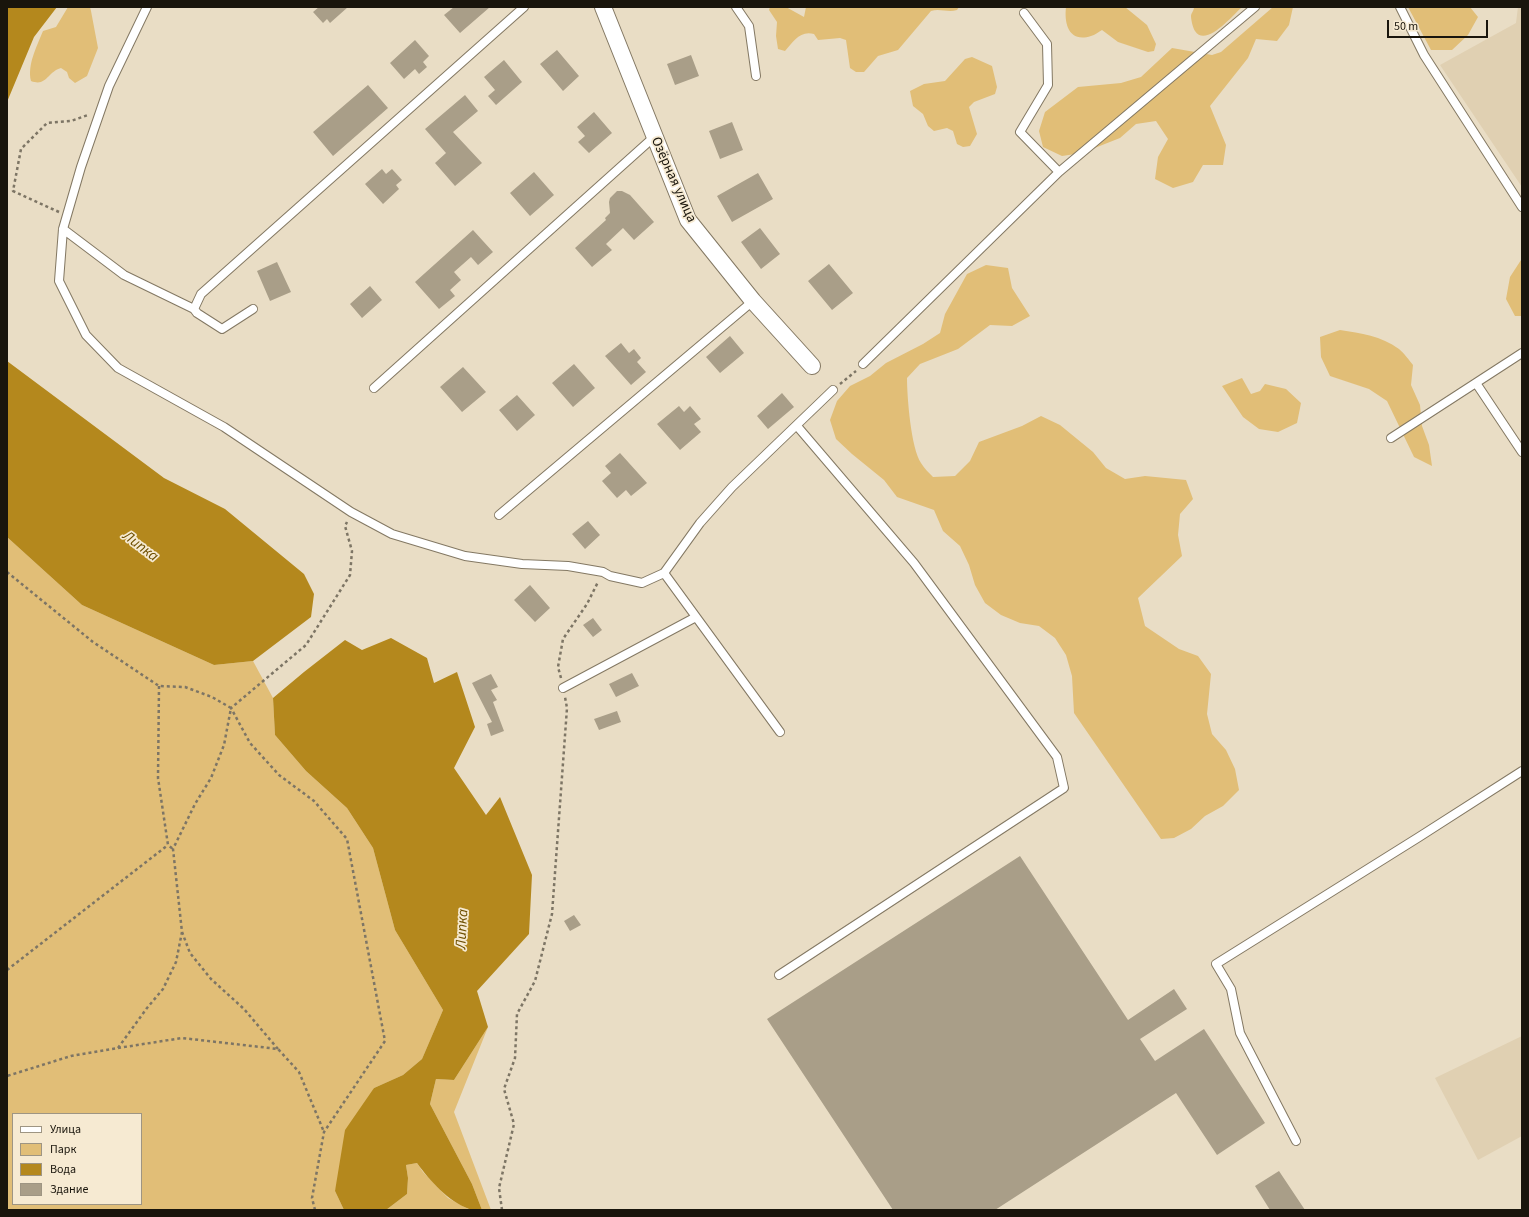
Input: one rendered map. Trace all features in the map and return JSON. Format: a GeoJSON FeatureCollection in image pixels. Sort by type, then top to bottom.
{"type":"FeatureCollection","features":[{"type":"Feature","properties":{"kind":"street","name":"Озёрная улица"},"geometry":{"type":"LineString","coordinates":[[603,7],[688,220],[753,301],[812,366]]}},
{"type":"Feature","properties":{"kind":"lane"},"geometry":{"type":"LineString","coordinates":[[147,7],[109,86],[81,167],[63,230],[60,281],[86,335],[118,368],[224,427],[351,512],[392,534],[465,556],[522,564],[568,566],[603,572],[610,576],[642,583],[664,573],[700,523],[732,487],[833,390]]}},
{"type":"Feature","properties":{"kind":"lane"},"geometry":{"type":"LineString","coordinates":[[194,309],[200,294],[524,7]]}},
{"type":"Feature","properties":{"kind":"lane"},"geometry":{"type":"LineString","coordinates":[[736,7],[749,26],[756,76]]}},
{"type":"Feature","properties":{"kind":"lane"},"geometry":{"type":"LineString","coordinates":[[863,364],[1059,172],[1255,7]]}},
{"type":"Feature","properties":{"kind":"lane"},"geometry":{"type":"LineString","coordinates":[[1400,7],[1424,55],[1522,207]]}},
{"type":"Feature","properties":{"kind":"lane"},"geometry":{"type":"LineString","coordinates":[[1024,14],[1047,44],[1048,85],[1020,132],[1059,172]]}},
{"type":"Feature","properties":{"kind":"lane"},"geometry":{"type":"LineString","coordinates":[[374,388],[654,137]]}},
{"type":"Feature","properties":{"kind":"lane"},"geometry":{"type":"LineString","coordinates":[[63,230],[124,276],[194,309],[197,313],[222,329],[253,309]]}},
{"type":"Feature","properties":{"kind":"lane"},"geometry":{"type":"LineString","coordinates":[[499,515],[753,301]]}},
{"type":"Feature","properties":{"kind":"lane"},"geometry":{"type":"LineString","coordinates":[[1390,438],[1522,353]]}},
{"type":"Feature","properties":{"kind":"lane"},"geometry":{"type":"LineString","coordinates":[[1476,383],[1522,452]]}},
{"type":"Feature","properties":{"kind":"lane"},"geometry":{"type":"LineString","coordinates":[[779,975],[1064,788],[1057,757],[914,563],[797,426]]}},
{"type":"Feature","properties":{"kind":"lane"},"geometry":{"type":"LineString","coordinates":[[664,573],[780,732]]}},
{"type":"Feature","properties":{"kind":"lane"},"geometry":{"type":"LineString","coordinates":[[563,688],[696,617]]}},
{"type":"Feature","properties":{"kind":"lane"},"geometry":{"type":"LineString","coordinates":[[1296,1141],[1240,1033],[1231,990],[1216,964],[1419,838],[1522,771]]}},
{"type":"Feature","properties":{"kind":"path"},"geometry":{"type":"LineString","coordinates":[[67,216],[13,191],[21,149],[47,123],[72,121],[100,112]]}},
{"type":"Feature","properties":{"kind":"path"},"geometry":{"type":"LineString","coordinates":[[833,390],[863,364]]}},
{"type":"Feature","properties":{"kind":"path"},"geometry":{"type":"LineString","coordinates":[[324,1132],[299,1072],[244,1009],[211,979],[190,953],[182,932],[172,849],[195,804],[211,778],[224,745],[231,708],[306,644],[350,575],[352,550],[345,526],[351,512]]}},
{"type":"Feature","properties":{"kind":"path"},"geometry":{"type":"LineString","coordinates":[[7,572],[93,642],[159,686],[185,687],[212,696],[231,708],[250,743],[280,775],[314,801],[347,839],[385,1041],[324,1132],[312,1198],[315,1210]]}},
{"type":"Feature","properties":{"kind":"path"},"geometry":{"type":"LineString","coordinates":[[502,1210],[499,1188],[514,1124],[504,1089],[515,1058],[517,1014],[535,981],[552,914],[567,708],[558,667],[563,639],[587,604],[603,572]]}},
{"type":"Feature","properties":{"kind":"path"},"geometry":{"type":"LineString","coordinates":[[159,686],[158,778],[168,845],[172,849]]}},
{"type":"Feature","properties":{"kind":"path"},"geometry":{"type":"LineString","coordinates":[[7,970],[168,845]]}},
{"type":"Feature","properties":{"kind":"path"},"geometry":{"type":"LineString","coordinates":[[118,1048],[163,989],[176,962],[182,932]]}},
{"type":"Feature","properties":{"kind":"path"},"geometry":{"type":"LineString","coordinates":[[7,1076],[70,1056],[182,1038],[278,1049]]}},
{"type":"Feature","properties":{"kind":"shaded area"},"geometry":{"type":"Polygon","coordinates":[[[1518,7],[1522,7],[1522,187],[1440,65],[1516,23],[1518,7]]]}},
{"type":"Feature","properties":{"kind":"shaded area"},"geometry":{"type":"Polygon","coordinates":[[[1522,1036],[1522,1136],[1478,1160],[1435,1078],[1522,1036]]]}},
{"type":"Feature","properties":{"kind":"green space"},"geometry":{"type":"Polygon","coordinates":[[[68,7],[90,7],[98,48],[87,76],[75,83],[69,78],[67,72],[61,68],[56,70],[44,81],[31,81],[31,62],[43,31],[56,27],[68,7]]]}},
{"type":"Feature","properties":{"kind":"green space"},"geometry":{"type":"Polygon","coordinates":[[[770,7],[786,7],[804,17],[806,7],[959,7],[954,11],[931,11],[898,50],[878,56],[864,72],[856,72],[850,68],[846,40],[840,38],[818,40],[814,34],[809,33],[801,35],[797,38],[785,51],[778,49],[776,36],[777,22],[769,10],[770,7]]]}},
{"type":"Feature","properties":{"kind":"green space"},"geometry":{"type":"Polygon","coordinates":[[[1066,7],[1125,7],[1147,25],[1156,44],[1154,51],[1148,52],[1118,42],[1102,30],[1091,36],[1078,37],[1073,34],[1067,25],[1066,7]]]}},
{"type":"Feature","properties":{"kind":"green space"},"geometry":{"type":"Polygon","coordinates":[[[1194,7],[1242,7],[1226,23],[1206,36],[1200,35],[1195,31],[1191,16],[1194,7]]]}},
{"type":"Feature","properties":{"kind":"green space"},"geometry":{"type":"Polygon","coordinates":[[[1273,7],[1293,7],[1289,25],[1277,41],[1256,39],[1248,58],[1210,106],[1226,145],[1223,165],[1203,165],[1193,182],[1173,188],[1155,179],[1158,157],[1168,139],[1156,121],[1136,124],[1120,138],[1082,153],[1062,156],[1043,147],[1039,131],[1045,112],[1078,87],[1121,83],[1141,77],[1172,48],[1212,55],[1221,52],[1273,7]]]}},
{"type":"Feature","properties":{"kind":"green space"},"geometry":{"type":"Polygon","coordinates":[[[1408,7],[1470,7],[1478,17],[1468,35],[1452,50],[1431,50],[1408,7]]]}},
{"type":"Feature","properties":{"kind":"green space"},"geometry":{"type":"Polygon","coordinates":[[[972,57],[992,66],[997,87],[995,94],[974,102],[969,107],[977,134],[970,146],[963,147],[957,144],[953,131],[947,128],[934,131],[928,126],[923,114],[913,106],[910,91],[924,84],[945,81],[965,59],[972,57]]]}},
{"type":"Feature","properties":{"kind":"green space"},"geometry":{"type":"Polygon","coordinates":[[[1521,260],[1522,316],[1515,316],[1506,299],[1510,277],[1521,260]]]}},
{"type":"Feature","properties":{"kind":"green space"},"geometry":{"type":"Polygon","coordinates":[[[986,265],[1008,268],[1012,288],[1030,316],[1012,326],[990,325],[958,349],[920,364],[907,378],[910,422],[918,456],[922,465],[933,477],[955,476],[970,461],[979,442],[1022,426],[1041,416],[1060,425],[1093,452],[1106,468],[1125,479],[1145,476],[1186,480],[1193,499],[1180,514],[1178,535],[1182,556],[1138,598],[1145,626],[1179,649],[1198,656],[1211,674],[1207,714],[1212,734],[1226,750],[1235,769],[1239,790],[1223,806],[1205,816],[1191,829],[1174,838],[1161,839],[1074,713],[1072,676],[1066,655],[1055,638],[1039,626],[1020,623],[1001,615],[985,603],[975,585],[969,565],[960,546],[943,531],[934,510],[897,497],[884,480],[836,439],[830,420],[837,401],[850,386],[870,376],[886,363],[923,344],[940,333],[945,314],[967,274],[986,265]]]}},
{"type":"Feature","properties":{"kind":"green space"},"geometry":{"type":"Polygon","coordinates":[[[1340,330],[1363,334],[1385,341],[1399,349],[1413,365],[1411,385],[1420,405],[1422,426],[1429,445],[1432,466],[1414,457],[1387,401],[1369,389],[1330,376],[1321,357],[1320,337],[1340,330]]]}},
{"type":"Feature","properties":{"kind":"green space"},"geometry":{"type":"Polygon","coordinates":[[[1242,378],[1251,394],[1260,391],[1265,384],[1286,389],[1301,403],[1297,423],[1278,432],[1259,429],[1243,417],[1222,386],[1242,378]]]}},
{"type":"Feature","properties":{"kind":"green space"},"geometry":{"type":"Polygon","coordinates":[[[7,537],[82,605],[214,665],[253,661],[273,698],[275,735],[306,771],[347,808],[373,848],[395,930],[443,1010],[422,1059],[403,1075],[374,1088],[335,1191],[344,1210],[7,1210],[7,537]]]}},
{"type":"Feature","properties":{"kind":"green space"},"geometry":{"type":"Polygon","coordinates":[[[488,1027],[454,1112],[491,1210],[482,1210],[472,1184],[430,1104],[436,1079],[454,1080],[488,1027]]]}},
{"type":"Feature","properties":{"kind":"green space"},"geometry":{"type":"Polygon","coordinates":[[[417,1163],[423,1172],[448,1198],[470,1210],[386,1210],[407,1194],[408,1178],[406,1165],[417,1163]]]}},
{"type":"Feature","properties":{"kind":"water"},"geometry":{"type":"Polygon","coordinates":[[[7,7],[57,7],[34,37],[7,102],[7,7]]]}},
{"type":"Feature","properties":{"kind":"water","name":"Липка"},"geometry":{"type":"Polygon","coordinates":[[[7,361],[164,478],[225,509],[304,574],[314,594],[311,617],[253,661],[214,665],[82,605],[7,537],[7,361]]]}},
{"type":"Feature","properties":{"kind":"water","name":"Липка"},"geometry":{"type":"Polygon","coordinates":[[[391,638],[427,658],[434,683],[457,672],[475,727],[454,768],[486,815],[500,797],[532,875],[529,934],[477,991],[488,1027],[454,1080],[436,1079],[430,1104],[472,1184],[482,1210],[471,1210],[447,1196],[428,1177],[417,1163],[406,1165],[408,1178],[407,1194],[386,1210],[344,1210],[335,1191],[345,1130],[374,1088],[403,1075],[422,1059],[443,1010],[395,930],[373,848],[347,808],[306,771],[275,735],[273,698],[345,640],[362,650],[391,638]]]}},
{"type":"Feature","properties":{"kind":"building"},"geometry":{"type":"Polygon","coordinates":[[[319,7],[348,7],[330,23],[327,19],[323,23],[313,12],[319,7]]]}},
{"type":"Feature","properties":{"kind":"building"},"geometry":{"type":"Polygon","coordinates":[[[454,7],[490,7],[460,33],[444,15],[454,7]]]}},
{"type":"Feature","properties":{"kind":"building"},"geometry":{"type":"Polygon","coordinates":[[[415,40],[429,56],[423,62],[427,67],[419,74],[415,69],[404,79],[390,63],[415,40]]]}},
{"type":"Feature","properties":{"kind":"building"},"geometry":{"type":"Polygon","coordinates":[[[557,50],[579,76],[563,91],[540,64],[557,50]]]}},
{"type":"Feature","properties":{"kind":"building"},"geometry":{"type":"Polygon","coordinates":[[[691,55],[699,76],[675,85],[667,64],[691,55]]]}},
{"type":"Feature","properties":{"kind":"building"},"geometry":{"type":"Polygon","coordinates":[[[504,60],[522,82],[496,105],[488,96],[495,90],[484,77],[504,60]]]}},
{"type":"Feature","properties":{"kind":"building"},"geometry":{"type":"Polygon","coordinates":[[[368,85],[388,108],[333,156],[313,132],[368,85]]]}},
{"type":"Feature","properties":{"kind":"building"},"geometry":{"type":"Polygon","coordinates":[[[465,95],[478,111],[453,132],[482,163],[455,186],[435,163],[446,153],[425,129],[465,95]]]}},
{"type":"Feature","properties":{"kind":"building"},"geometry":{"type":"Polygon","coordinates":[[[594,112],[612,133],[589,153],[578,142],[585,136],[577,127],[594,112]]]}},
{"type":"Feature","properties":{"kind":"building"},"geometry":{"type":"Polygon","coordinates":[[[732,122],[743,150],[720,159],[709,131],[732,122]]]}},
{"type":"Feature","properties":{"kind":"building"},"geometry":{"type":"Polygon","coordinates":[[[382,169],[386,174],[392,169],[402,180],[396,185],[399,189],[383,204],[365,184],[382,169]]]}},
{"type":"Feature","properties":{"kind":"building"},"geometry":{"type":"Polygon","coordinates":[[[534,172],[554,195],[530,216],[510,193],[534,172]]]}},
{"type":"Feature","properties":{"kind":"building"},"geometry":{"type":"Polygon","coordinates":[[[758,173],[773,199],[732,222],[717,196],[758,173]]]}},
{"type":"Feature","properties":{"kind":"building"},"geometry":{"type":"Polygon","coordinates":[[[617,191],[622,191],[630,195],[654,222],[634,240],[623,228],[606,244],[612,250],[592,267],[575,248],[606,220],[605,218],[610,213],[610,198],[617,191]]]}},
{"type":"Feature","properties":{"kind":"building"},"geometry":{"type":"Polygon","coordinates":[[[760,228],[780,254],[761,269],[741,242],[760,228]]]}},
{"type":"Feature","properties":{"kind":"building"},"geometry":{"type":"Polygon","coordinates":[[[473,230],[493,252],[478,265],[471,257],[454,272],[461,280],[450,290],[455,296],[439,309],[415,282],[473,230]]]}},
{"type":"Feature","properties":{"kind":"building"},"geometry":{"type":"Polygon","coordinates":[[[277,262],[291,292],[270,301],[257,271],[277,262]]]}},
{"type":"Feature","properties":{"kind":"building"},"geometry":{"type":"Polygon","coordinates":[[[829,264],[853,293],[832,310],[808,281],[829,264]]]}},
{"type":"Feature","properties":{"kind":"building"},"geometry":{"type":"Polygon","coordinates":[[[370,286],[382,300],[362,318],[350,304],[370,286]]]}},
{"type":"Feature","properties":{"kind":"building"},"geometry":{"type":"Polygon","coordinates":[[[730,336],[744,353],[720,373],[706,357],[730,336]]]}},
{"type":"Feature","properties":{"kind":"building"},"geometry":{"type":"Polygon","coordinates":[[[621,343],[629,353],[634,349],[641,358],[637,362],[646,372],[631,385],[605,356],[621,343]]]}},
{"type":"Feature","properties":{"kind":"building"},"geometry":{"type":"Polygon","coordinates":[[[574,364],[595,388],[573,407],[552,383],[574,364]]]}},
{"type":"Feature","properties":{"kind":"building"},"geometry":{"type":"Polygon","coordinates":[[[463,367],[486,392],[462,412],[440,387],[463,367]]]}},
{"type":"Feature","properties":{"kind":"building"},"geometry":{"type":"Polygon","coordinates":[[[782,393],[794,407],[768,429],[757,416],[782,393]]]}},
{"type":"Feature","properties":{"kind":"building"},"geometry":{"type":"Polygon","coordinates":[[[517,395],[535,415],[517,431],[499,410],[517,395]]]}},
{"type":"Feature","properties":{"kind":"building"},"geometry":{"type":"Polygon","coordinates":[[[679,406],[684,412],[690,406],[701,419],[694,424],[701,432],[680,450],[657,424],[679,406]]]}},
{"type":"Feature","properties":{"kind":"building"},"geometry":{"type":"Polygon","coordinates":[[[620,453],[647,483],[631,496],[626,490],[617,498],[602,481],[611,473],[605,466],[620,453]]]}},
{"type":"Feature","properties":{"kind":"building"},"geometry":{"type":"Polygon","coordinates":[[[588,521],[600,535],[585,549],[572,534],[588,521]]]}},
{"type":"Feature","properties":{"kind":"building"},"geometry":{"type":"Polygon","coordinates":[[[530,585],[550,608],[535,622],[514,600],[530,585]]]}},
{"type":"Feature","properties":{"kind":"building"},"geometry":{"type":"Polygon","coordinates":[[[593,618],[602,630],[593,637],[583,625],[593,618]]]}},
{"type":"Feature","properties":{"kind":"building"},"geometry":{"type":"Polygon","coordinates":[[[632,673],[639,686],[616,697],[609,684],[632,673]]]}},
{"type":"Feature","properties":{"kind":"building"},"geometry":{"type":"Polygon","coordinates":[[[491,674],[498,687],[491,690],[497,700],[493,702],[504,731],[491,736],[487,724],[492,722],[472,683],[491,674]]]}},
{"type":"Feature","properties":{"kind":"building"},"geometry":{"type":"Polygon","coordinates":[[[617,711],[621,722],[599,730],[594,719],[617,711]]]}},
{"type":"Feature","properties":{"kind":"building"},"geometry":{"type":"Polygon","coordinates":[[[1020,856],[1128,1020],[1174,989],[1187,1009],[1140,1039],[1155,1061],[1204,1029],[1265,1123],[1217,1155],[1176,1093],[995,1210],[893,1210],[767,1019],[1020,856]]]}},
{"type":"Feature","properties":{"kind":"building"},"geometry":{"type":"Polygon","coordinates":[[[574,915],[581,925],[570,931],[564,921],[574,915]]]}},
{"type":"Feature","properties":{"kind":"building"},"geometry":{"type":"Polygon","coordinates":[[[1279,1171],[1305,1210],[1270,1210],[1255,1186],[1279,1171]]]}}]}
